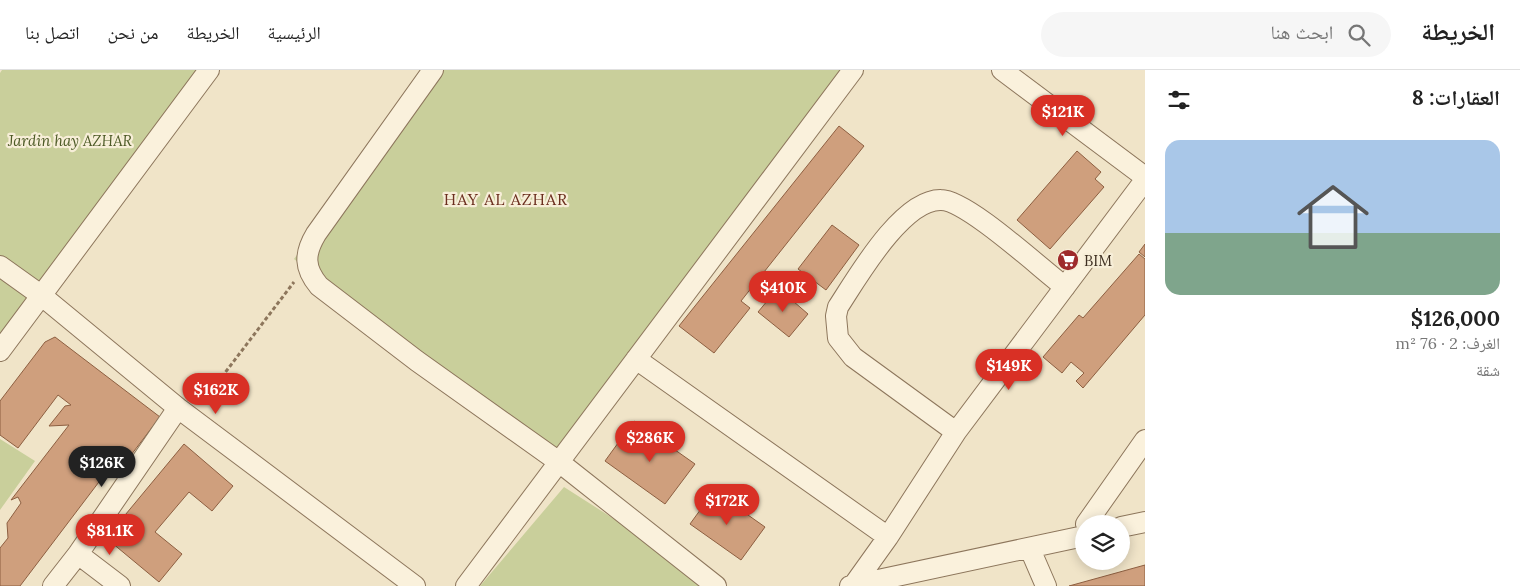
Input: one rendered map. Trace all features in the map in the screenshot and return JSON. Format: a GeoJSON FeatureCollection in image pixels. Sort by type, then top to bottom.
{"type":"FeatureCollection","features":[{"type":"Feature","properties":{"kind":"street"},"geometry":{"type":"LineString","coordinates":[[0,351],[209,70]]}},
{"type":"Feature","properties":{"kind":"street"},"geometry":{"type":"LineString","coordinates":[[433,70],[316,234],[306,255],[306,266],[319,286],[417,361],[559,462],[716,586]]}},
{"type":"Feature","properties":{"kind":"street"},"geometry":{"type":"LineString","coordinates":[[466,586],[853,70]]}},
{"type":"Feature","properties":{"kind":"street"},"geometry":{"type":"LineString","coordinates":[[852,586],[888,537],[956,432],[1145,178],[1002,70]]}},
{"type":"Feature","properties":{"kind":"street"},"geometry":{"type":"LineString","coordinates":[[956,432],[852,357],[838,338],[836,316],[838,307],[883,240],[899,221],[913,210],[940,200],[951,202],[984,223],[1065,288]]}},
{"type":"Feature","properties":{"kind":"street"},"geometry":{"type":"LineString","coordinates":[[0,266],[42,296],[184,413],[415,586]]}},
{"type":"Feature","properties":{"kind":"street"},"geometry":{"type":"LineString","coordinates":[[636,359],[888,537]]}},
{"type":"Feature","properties":{"kind":"street"},"geometry":{"type":"LineString","coordinates":[[53,586],[184,413]]}},
{"type":"Feature","properties":{"kind":"street"},"geometry":{"type":"LineString","coordinates":[[1094,515],[1145,440]]}},
{"type":"Feature","properties":{"kind":"street"},"geometry":{"type":"LineString","coordinates":[[1130,525],[1145,522]]}},
{"type":"Feature","properties":{"kind":"street"},"geometry":{"type":"LineString","coordinates":[[852,586],[1030,549],[1075,534]]}},
{"type":"Feature","properties":{"kind":"street"},"geometry":{"type":"LineString","coordinates":[[1030,549],[1046,586]]}},
{"type":"Feature","properties":{"kind":"street"},"geometry":{"type":"LineString","coordinates":[[78,554],[120,586]]}},
{"type":"Feature","properties":{"kind":"path"},"geometry":{"type":"LineString","coordinates":[[184,413],[306,266]]}},
{"type":"Feature","properties":{"kind":"green space","name":"Jardin hay AZHAR"},"geometry":{"type":"Polygon","coordinates":[[[2,70],[208,70],[0,353],[0,73],[2,70]]]}},
{"type":"Feature","properties":{"kind":"green space"},"geometry":{"type":"Polygon","coordinates":[[[439,70],[855,70],[561,463],[294,259],[439,70]]]}},
{"type":"Feature","properties":{"kind":"green space"},"geometry":{"type":"Polygon","coordinates":[[[0,439],[35,461],[0,510],[0,439]]]}},
{"type":"Feature","properties":{"kind":"green space"},"geometry":{"type":"Polygon","coordinates":[[[564,487],[719,586],[480,586],[564,487]]]}},
{"type":"Feature","properties":{"kind":"building"},"geometry":{"type":"Polygon","coordinates":[[[839,126],[864,146],[741,301],[750,308],[714,353],[679,326],[839,126]]]}},
{"type":"Feature","properties":{"kind":"building"},"geometry":{"type":"Polygon","coordinates":[[[1077,151],[1101,172],[1095,179],[1104,187],[1050,249],[1017,220],[1077,151]]]}},
{"type":"Feature","properties":{"kind":"building"},"geometry":{"type":"Polygon","coordinates":[[[832,225],[859,245],[826,290],[798,269],[832,225]]]}},
{"type":"Feature","properties":{"kind":"building"},"geometry":{"type":"Polygon","coordinates":[[[1145,244],[1145,257],[1139,252],[1145,244]]]}},
{"type":"Feature","properties":{"kind":"building"},"geometry":{"type":"Polygon","coordinates":[[[1139,254],[1145,259],[1145,315],[1083,388],[1076,381],[1084,373],[1071,362],[1062,373],[1043,357],[1079,315],[1083,318],[1139,254]]]}},
{"type":"Feature","properties":{"kind":"building"},"geometry":{"type":"Polygon","coordinates":[[[778,288],[808,314],[789,337],[758,312],[778,288]]]}},
{"type":"Feature","properties":{"kind":"building"},"geometry":{"type":"Polygon","coordinates":[[[55,337],[160,417],[115,476],[108,470],[20,586],[0,586],[0,548],[8,538],[7,523],[21,503],[18,497],[11,500],[69,425],[49,426],[65,406],[71,405],[58,395],[18,448],[0,435],[0,401],[45,342],[55,337]]]}},
{"type":"Feature","properties":{"kind":"building"},"geometry":{"type":"Polygon","coordinates":[[[634,421],[695,464],[665,504],[605,461],[634,421]]]}},
{"type":"Feature","properties":{"kind":"building"},"geometry":{"type":"Polygon","coordinates":[[[184,444],[233,486],[212,511],[189,492],[155,532],[182,554],[159,582],[106,538],[184,444]]]}},
{"type":"Feature","properties":{"kind":"building"},"geometry":{"type":"Polygon","coordinates":[[[714,491],[765,527],[741,560],[690,524],[714,491]]]}},
{"type":"Feature","properties":{"kind":"building"},"geometry":{"type":"Polygon","coordinates":[[[1145,565],[1145,586],[1069,586],[1130,570],[1145,565]]]}},
{"type":"Feature","properties":{"kind":"place","name":"BIM"},"geometry":{"type":"Point","coordinates":[1068,260]}},
{"type":"Feature","properties":{"kind":"district","name":"HAY AL AZHAR"},"geometry":{"type":"Point","coordinates":[506,199]}}]}
